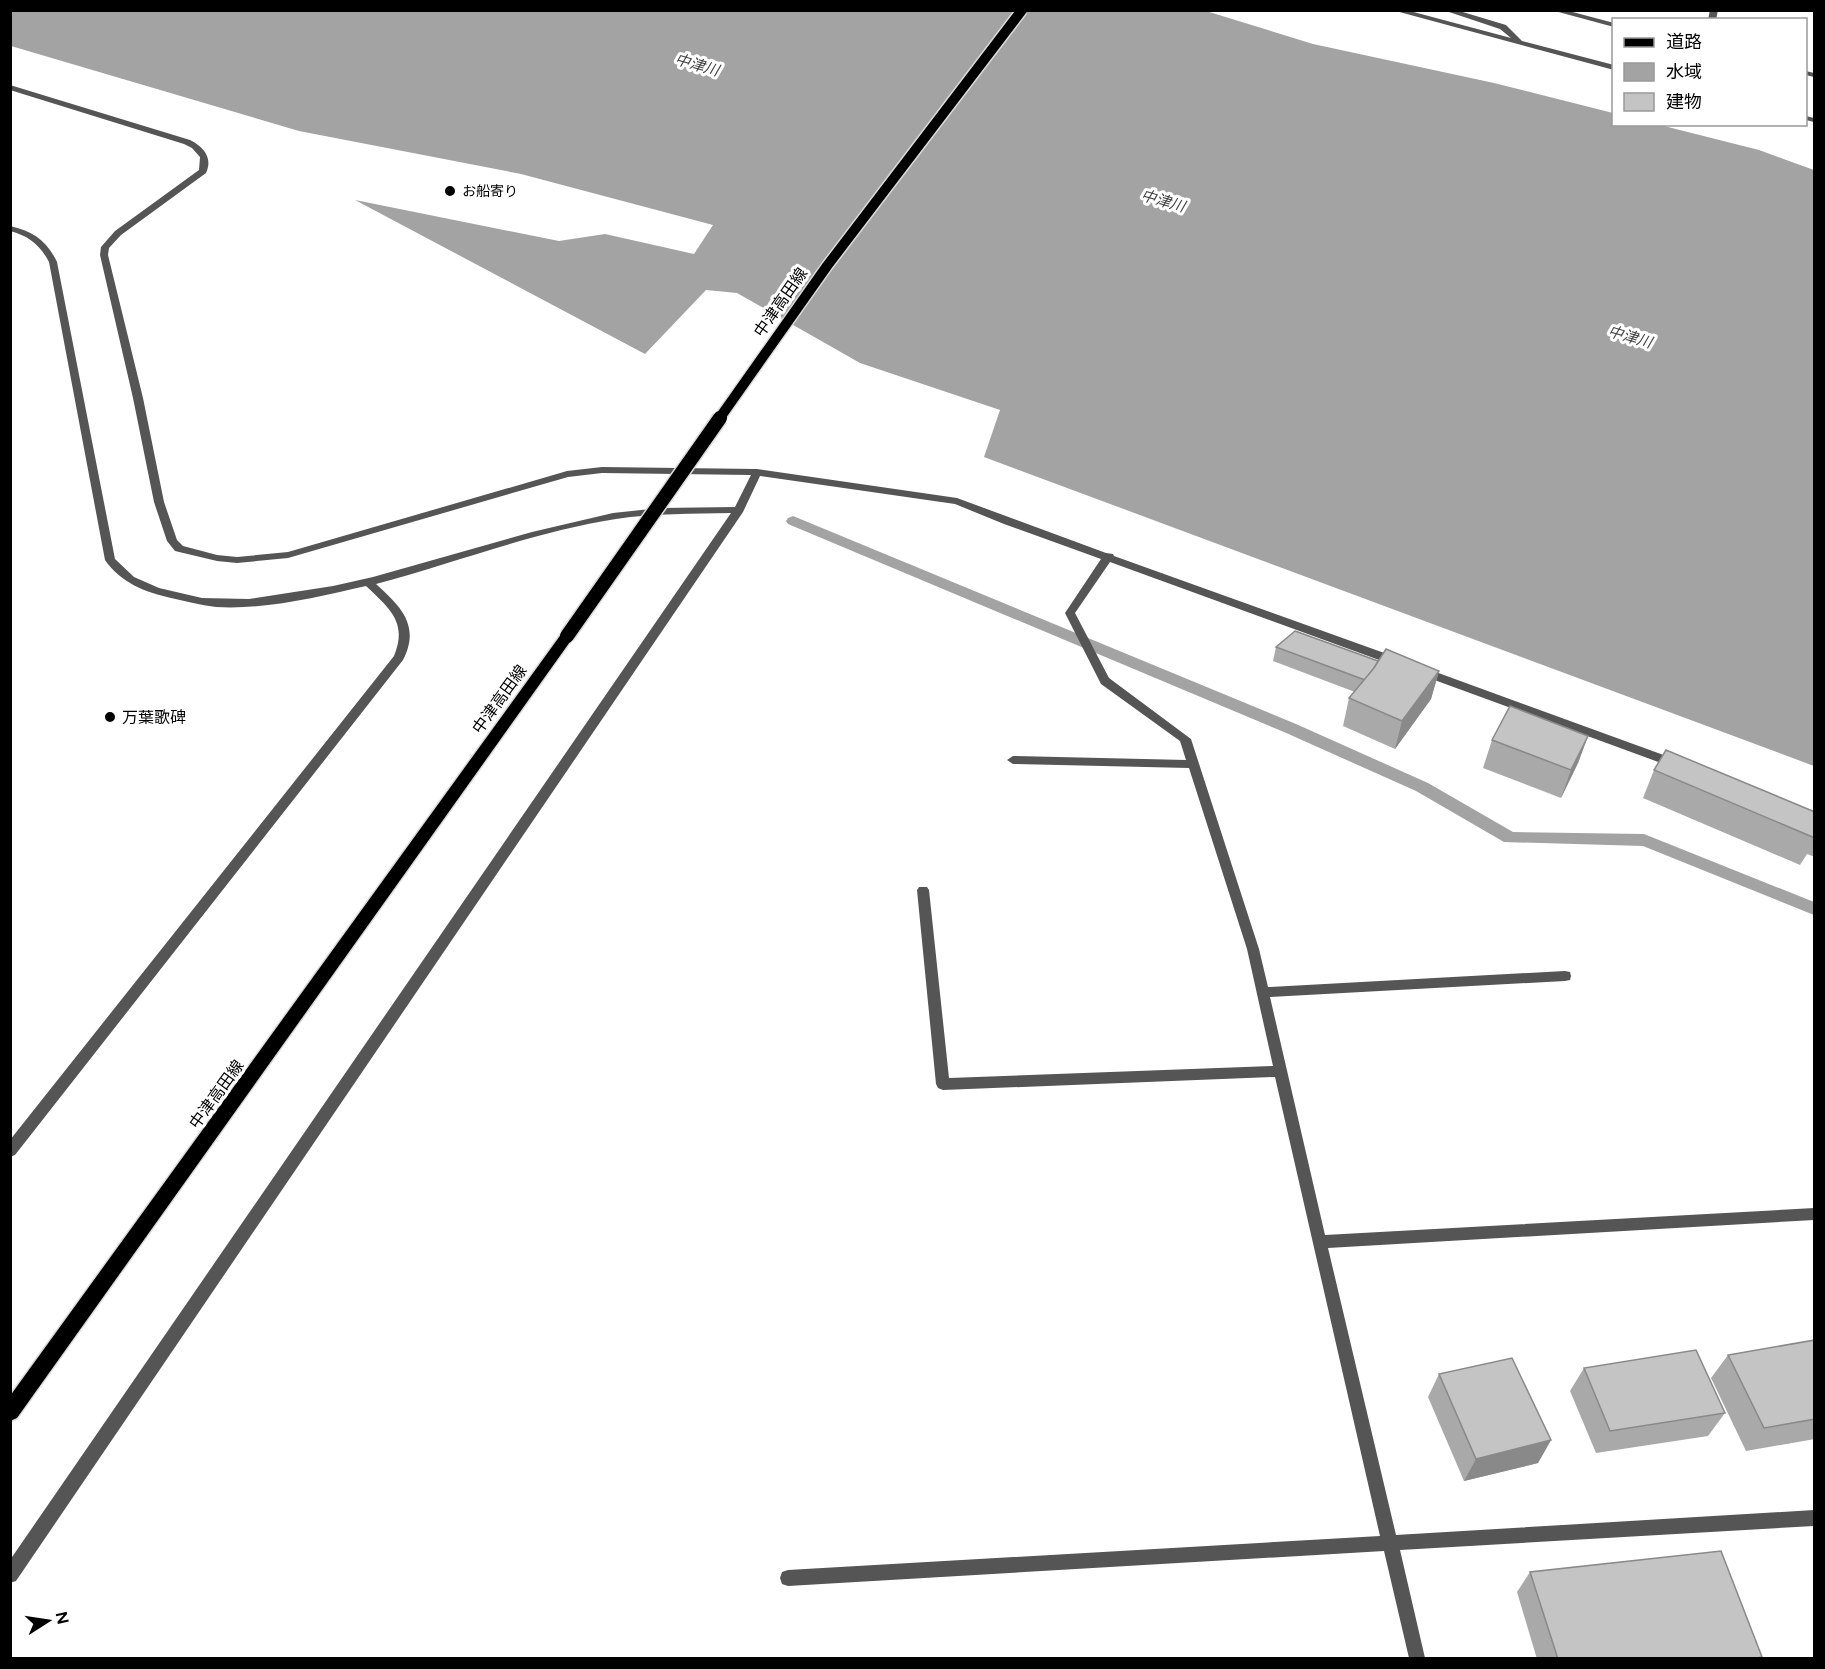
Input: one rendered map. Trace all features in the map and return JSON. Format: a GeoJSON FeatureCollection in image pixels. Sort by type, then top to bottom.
{"type":"FeatureCollection","features":[{"type":"Feature","properties":{"kind":"main road","name":"中津高田線"},"geometry":{"type":"LineString","coordinates":[[10,1412],[567,636],[827,266],[1023,10]]}},
{"type":"Feature","properties":{"kind":"street"},"geometry":{"type":"LineString","coordinates":[[1395,10],[1612,67]]}},
{"type":"Feature","properties":{"kind":"street"},"geometry":{"type":"LineString","coordinates":[[1446,10],[1503,27],[1520,43]]}},
{"type":"Feature","properties":{"kind":"street"},"geometry":{"type":"LineString","coordinates":[[1554,10],[1612,24]]}},
{"type":"Feature","properties":{"kind":"street"},"geometry":{"type":"LineString","coordinates":[[10,87],[187,142],[200,148],[203,154],[205,166],[203,171],[118,233],[105,247],[104,255],[138,398],[159,502],[172,541],[179,549],[237,560],[288,555],[567,474],[602,470],[757,472],[957,501],[1008,522],[1109,556],[1682,767]]}},
{"type":"Feature","properties":{"kind":"street"},"geometry":{"type":"LineString","coordinates":[[10,228],[35,237],[46,248],[53,262],[110,560],[130,581],[157,591],[206,602],[263,601],[369,583],[534,535],[612,516],[740,510]]}},
{"type":"Feature","properties":{"kind":"street"},"geometry":{"type":"LineString","coordinates":[[10,1575],[740,510],[757,472]]}},
{"type":"Feature","properties":{"kind":"street"},"geometry":{"type":"LineString","coordinates":[[1109,556],[1070,613],[1105,681],[1185,739],[1254,949],[1319,1242],[1417,1659]]}},
{"type":"Feature","properties":{"kind":"street"},"geometry":{"type":"LineString","coordinates":[[10,1150],[399,657],[405,643],[403,622],[392,604],[369,583]]}},
{"type":"Feature","properties":{"kind":"street"},"geometry":{"type":"LineString","coordinates":[[1013,760],[1193,764]]}},
{"type":"Feature","properties":{"kind":"street"},"geometry":{"type":"LineString","coordinates":[[923,890],[943,1084],[1281,1071]]}},
{"type":"Feature","properties":{"kind":"street"},"geometry":{"type":"LineString","coordinates":[[1263,992],[1565,976]]}},
{"type":"Feature","properties":{"kind":"street"},"geometry":{"type":"LineString","coordinates":[[1319,1242],[1815,1214]]}},
{"type":"Feature","properties":{"kind":"street"},"geometry":{"type":"LineString","coordinates":[[788,1578],[1815,1518]]}},
{"type":"Feature","properties":{"kind":"water","name":"中津川"},"geometry":{"type":"Polygon","coordinates":[[[10,11],[1206,11],[1313,44],[1494,83],[1612,113],[1612,126],[1664,126],[1759,150],[1814,170],[1814,766],[984,457],[1000,410],[860,363],[737,293],[706,290],[645,354],[355,200],[559,241],[605,234],[694,254],[713,225],[521,174],[299,131],[11,46],[10,11]]]}},
{"type":"Feature","properties":{"kind":"building"},"geometry":{"type":"Polygon","coordinates":[[[1295,631],[1378,661],[1365,680],[1276,647],[1295,631]]]}},
{"type":"Feature","properties":{"kind":"building"},"geometry":{"type":"Polygon","coordinates":[[[1386,649],[1439,671],[1402,721],[1349,698],[1374,668],[1386,649]]]}},
{"type":"Feature","properties":{"kind":"building"},"geometry":{"type":"Polygon","coordinates":[[[1510,706],[1588,736],[1571,770],[1492,740],[1510,706]]]}},
{"type":"Feature","properties":{"kind":"building"},"geometry":{"type":"Polygon","coordinates":[[[1666,750],[1815,812],[1815,838],[1654,770],[1666,750]]]}},
{"type":"Feature","properties":{"kind":"building"},"geometry":{"type":"Polygon","coordinates":[[[1815,1340],[1815,1419],[1764,1428],[1728,1355],[1815,1340]]]}},
{"type":"Feature","properties":{"kind":"building"},"geometry":{"type":"Polygon","coordinates":[[[1696,1350],[1725,1413],[1610,1431],[1584,1368],[1696,1350]]]}},
{"type":"Feature","properties":{"kind":"building"},"geometry":{"type":"Polygon","coordinates":[[[1512,1358],[1551,1440],[1476,1459],[1439,1374],[1512,1358]]]}},
{"type":"Feature","properties":{"kind":"building"},"geometry":{"type":"Polygon","coordinates":[[[1721,1551],[1762,1657],[1750,1659],[1558,1659],[1530,1572],[1721,1551]]]}},
{"type":"Feature","properties":{"kind":"waterway"},"geometry":{"type":"LineString","coordinates":[[793,521],[1290,728],[1422,787],[1510,838],[1644,840],[1814,909]]}},
{"type":"Feature","properties":{"kind":"place","name":"お船寄り"},"geometry":{"type":"Point","coordinates":[450,191]}},
{"type":"Feature","properties":{"kind":"place","name":"万葉歌碑"},"geometry":{"type":"Point","coordinates":[110,717]}}]}
